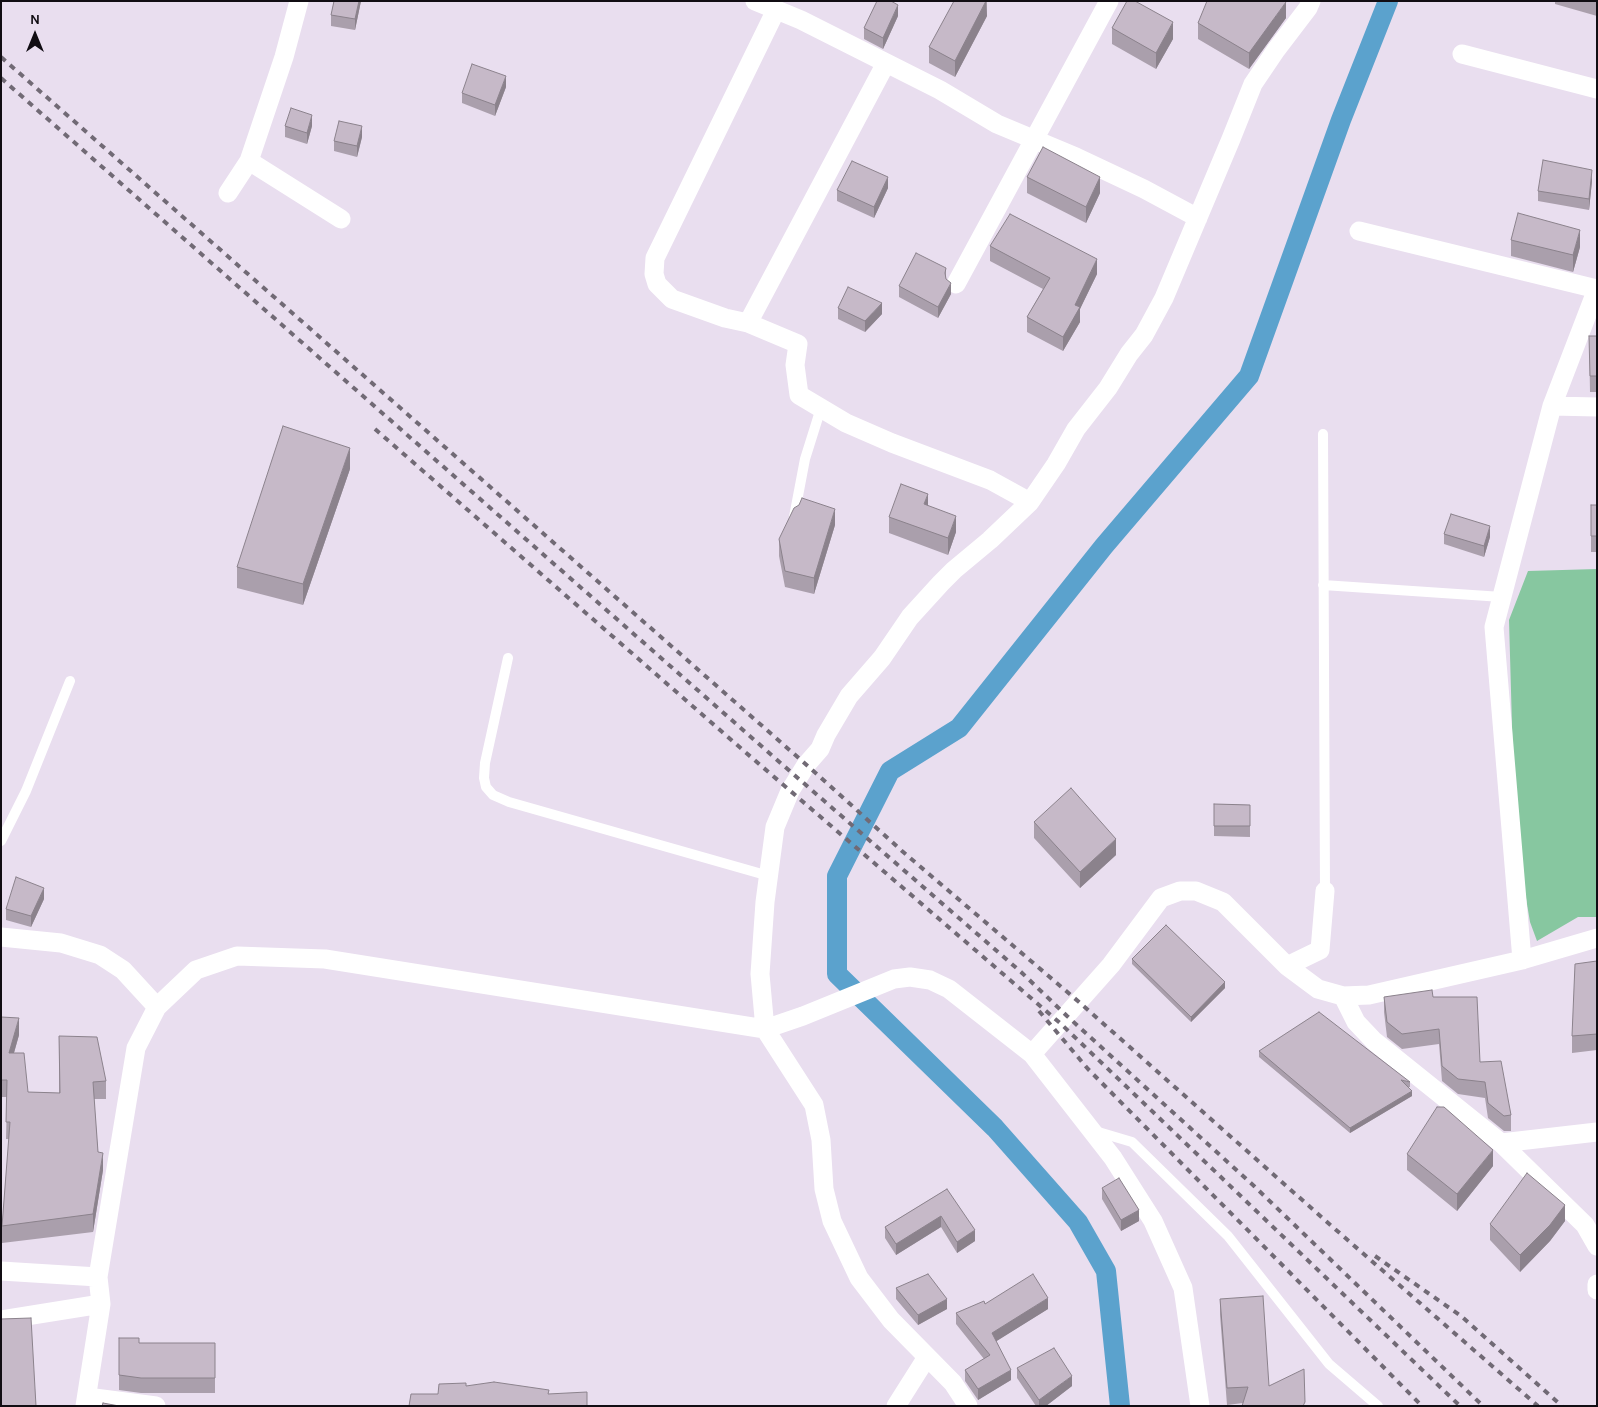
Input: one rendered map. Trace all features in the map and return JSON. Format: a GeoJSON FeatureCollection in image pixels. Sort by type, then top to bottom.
{"type":"FeatureCollection","features":[{"type":"Feature","properties":{"kind":"street"},"geometry":{"type":"LineString","coordinates":[[228,193],[250,161],[284,57],[299,1]]}},
{"type":"Feature","properties":{"kind":"street"},"geometry":{"type":"LineString","coordinates":[[755,1],[801,20],[940,90],[997,124],[1076,157],[1144,189],[1198,218]]}},
{"type":"Feature","properties":{"kind":"street"},"geometry":{"type":"LineString","coordinates":[[956,284],[1109,1]]}},
{"type":"Feature","properties":{"kind":"street"},"geometry":{"type":"LineString","coordinates":[[968,1406],[953,1383],[892,1320],[859,1278],[832,1221],[824,1189],[820,1140],[814,1105],[765,1029],[760,974],[765,902],[776,827],[790,790],[806,765],[820,749],[849,696],[882,658],[910,617],[954,570],[990,540],[1030,502],[1056,464],[1076,429],[1108,388],[1129,354],[1144,335],[1164,298],[1232,139],[1253,84],[1308,8],[1311,1]]}},
{"type":"Feature","properties":{"kind":"street"},"geometry":{"type":"LineString","coordinates":[[776,10],[655,258],[654,274],[657,284],[672,299],[725,318],[748,322],[798,344],[795,365],[799,395],[820,408],[846,423],[892,443],[990,480],[1030,502]]}},
{"type":"Feature","properties":{"kind":"street"},"geometry":{"type":"LineString","coordinates":[[1462,54],[1597,89]]}},
{"type":"Feature","properties":{"kind":"street"},"geometry":{"type":"LineString","coordinates":[[748,322],[886,63]]}},
{"type":"Feature","properties":{"kind":"street"},"geometry":{"type":"LineString","coordinates":[[250,161],[341,218]]}},
{"type":"Feature","properties":{"kind":"street"},"geometry":{"type":"LineString","coordinates":[[1359,231],[1597,289],[1552,406],[1494,627],[1522,960]]}},
{"type":"Feature","properties":{"kind":"street"},"geometry":{"type":"LineString","coordinates":[[1552,406],[1597,407]]}},
{"type":"Feature","properties":{"kind":"street"},"geometry":{"type":"LineString","coordinates":[[1032,1054],[1110,965],[1160,898],[1180,891],[1196,891],[1222,902],[1287,966],[1318,989],[1342,996],[1369,995],[1522,960],[1597,938]]}},
{"type":"Feature","properties":{"kind":"street"},"geometry":{"type":"LineString","coordinates":[[1287,966],[1320,950],[1325,891]]}},
{"type":"Feature","properties":{"kind":"street"},"geometry":{"type":"LineString","coordinates":[[1,937],[61,943],[100,955],[123,970],[157,1007]]}},
{"type":"Feature","properties":{"kind":"street"},"geometry":{"type":"LineString","coordinates":[[156,1406],[86,1401],[101,1304],[98,1277],[136,1048],[157,1007],[196,970],[237,956],[325,959],[765,1029],[803,1016],[894,979],[910,977],[930,980],[948,989],[1032,1054],[1113,1158],[1153,1221],[1183,1288],[1200,1406]]}},
{"type":"Feature","properties":{"kind":"street"},"geometry":{"type":"LineString","coordinates":[[1342,996],[1356,1022],[1374,1041],[1500,1144],[1585,1225],[1597,1246]]}},
{"type":"Feature","properties":{"kind":"street"},"geometry":{"type":"LineString","coordinates":[[1500,1144],[1597,1132]]}},
{"type":"Feature","properties":{"kind":"street"},"geometry":{"type":"LineString","coordinates":[[1,1271],[98,1277]]}},
{"type":"Feature","properties":{"kind":"street"},"geometry":{"type":"LineString","coordinates":[[1597,1284],[1597,1290]]}},
{"type":"Feature","properties":{"kind":"street"},"geometry":{"type":"LineString","coordinates":[[1,1320],[101,1304]]}},
{"type":"Feature","properties":{"kind":"street"},"geometry":{"type":"LineString","coordinates":[[896,1406],[927,1357]]}},
{"type":"Feature","properties":{"kind":"lane"},"geometry":{"type":"LineString","coordinates":[[794,517],[805,459],[820,408]]}},
{"type":"Feature","properties":{"kind":"lane"},"geometry":{"type":"LineString","coordinates":[[1323,434],[1325,891]]}},
{"type":"Feature","properties":{"kind":"lane"},"geometry":{"type":"LineString","coordinates":[[1323,585],[1502,597]]}},
{"type":"Feature","properties":{"kind":"lane"},"geometry":{"type":"LineString","coordinates":[[508,658],[485,763],[484,778],[486,787],[492,795],[509,802],[769,876]]}},
{"type":"Feature","properties":{"kind":"lane"},"geometry":{"type":"LineString","coordinates":[[1,841],[26,791],[70,681]]}},
{"type":"Feature","properties":{"kind":"lane"},"geometry":{"type":"LineString","coordinates":[[1092,1130],[1132,1142],[1228,1236],[1329,1364],[1378,1406]]}},
{"type":"Feature","properties":{"kind":"green space"},"geometry":{"type":"Polygon","coordinates":[[[1597,569],[1597,917],[1578,917],[1537,941],[1530,922],[1515,832],[1509,620],[1528,571],[1597,569]]]}},
{"type":"Feature","properties":{"kind":"building"},"geometry":{"type":"Polygon","coordinates":[[[334,1],[359,1],[355,19],[331,15],[334,1]]]}},
{"type":"Feature","properties":{"kind":"building"},"geometry":{"type":"Polygon","coordinates":[[[877,1],[891,1],[898,5],[883,38],[864,28],[877,1]]]}},
{"type":"Feature","properties":{"kind":"building"},"geometry":{"type":"Polygon","coordinates":[[[954,1],[986,1],[955,61],[929,47],[954,1]]]}},
{"type":"Feature","properties":{"kind":"building"},"geometry":{"type":"Polygon","coordinates":[[[1127,1],[1135,1],[1173,22],[1156,53],[1112,28],[1127,1]]]}},
{"type":"Feature","properties":{"kind":"building"},"geometry":{"type":"Polygon","coordinates":[[[1207,1],[1286,2],[1249,53],[1198,23],[1207,1]]]}},
{"type":"Feature","properties":{"kind":"building"},"geometry":{"type":"Polygon","coordinates":[[[472,64],[506,76],[495,105],[462,93],[472,64]]]}},
{"type":"Feature","properties":{"kind":"building"},"geometry":{"type":"Polygon","coordinates":[[[291,108],[312,115],[307,133],[285,126],[291,108]]]}},
{"type":"Feature","properties":{"kind":"building"},"geometry":{"type":"Polygon","coordinates":[[[339,121],[362,126],[357,146],[334,141],[339,121]]]}},
{"type":"Feature","properties":{"kind":"building"},"geometry":{"type":"Polygon","coordinates":[[[1043,147],[1100,177],[1086,207],[1027,177],[1043,147]]]}},
{"type":"Feature","properties":{"kind":"building"},"geometry":{"type":"Polygon","coordinates":[[[1543,160],[1592,170],[1589,199],[1538,191],[1543,160]]]}},
{"type":"Feature","properties":{"kind":"building"},"geometry":{"type":"Polygon","coordinates":[[[852,161],[888,177],[874,207],[837,190],[852,161]]]}},
{"type":"Feature","properties":{"kind":"building"},"geometry":{"type":"Polygon","coordinates":[[[1518,213],[1580,230],[1573,255],[1511,240],[1518,213]]]}},
{"type":"Feature","properties":{"kind":"building"},"geometry":{"type":"Polygon","coordinates":[[[1010,214],[1097,259],[1075,305],[1080,307],[1063,337],[1027,317],[1050,278],[990,246],[1010,214]]]}},
{"type":"Feature","properties":{"kind":"building"},"geometry":{"type":"Polygon","coordinates":[[[916,253],[946,268],[946,279],[951,283],[938,307],[899,286],[916,253]]]}},
{"type":"Feature","properties":{"kind":"building"},"geometry":{"type":"Polygon","coordinates":[[[848,287],[882,303],[865,321],[838,308],[848,287]]]}},
{"type":"Feature","properties":{"kind":"building"},"geometry":{"type":"Polygon","coordinates":[[[1589,336],[1597,336],[1597,376],[1590,376],[1589,336]]]}},
{"type":"Feature","properties":{"kind":"building"},"geometry":{"type":"Polygon","coordinates":[[[283,426],[350,448],[303,584],[237,567],[283,426]]]}},
{"type":"Feature","properties":{"kind":"building"},"geometry":{"type":"Polygon","coordinates":[[[901,484],[928,494],[924,504],[956,516],[948,538],[889,517],[901,484]]]}},
{"type":"Feature","properties":{"kind":"building"},"geometry":{"type":"Polygon","coordinates":[[[802,498],[835,509],[814,578],[785,571],[779,539],[794,508],[799,505],[802,498]]]}},
{"type":"Feature","properties":{"kind":"building"},"geometry":{"type":"Polygon","coordinates":[[[1591,505],[1597,505],[1597,536],[1591,536],[1591,505]]]}},
{"type":"Feature","properties":{"kind":"building"},"geometry":{"type":"Polygon","coordinates":[[[1451,514],[1490,526],[1484,546],[1444,534],[1451,514]]]}},
{"type":"Feature","properties":{"kind":"building"},"geometry":{"type":"Polygon","coordinates":[[[1071,788],[1116,839],[1080,872],[1034,822],[1071,788]]]}},
{"type":"Feature","properties":{"kind":"building"},"geometry":{"type":"Polygon","coordinates":[[[1214,804],[1250,805],[1250,826],[1214,826],[1214,804]]]}},
{"type":"Feature","properties":{"kind":"building"},"geometry":{"type":"Polygon","coordinates":[[[16,877],[44,888],[31,916],[6,909],[16,877]]]}},
{"type":"Feature","properties":{"kind":"building"},"geometry":{"type":"Polygon","coordinates":[[[1166,925],[1225,982],[1191,1017],[1132,959],[1166,925]]]}},
{"type":"Feature","properties":{"kind":"building"},"geometry":{"type":"Polygon","coordinates":[[[1597,961],[1597,1034],[1572,1036],[1575,964],[1597,961]]]}},
{"type":"Feature","properties":{"kind":"building"},"geometry":{"type":"Polygon","coordinates":[[[1432,990],[1433,997],[1477,997],[1480,1062],[1501,1061],[1511,1115],[1504,1116],[1488,1103],[1485,1082],[1458,1079],[1442,1066],[1439,1029],[1402,1034],[1387,1022],[1384,997],[1432,990]]]}},
{"type":"Feature","properties":{"kind":"building"},"geometry":{"type":"Polygon","coordinates":[[[1319,1012],[1410,1082],[1401,1080],[1412,1091],[1350,1128],[1259,1051],[1319,1012]]]}},
{"type":"Feature","properties":{"kind":"building"},"geometry":{"type":"Polygon","coordinates":[[[1,1017],[19,1018],[9,1053],[24,1053],[28,1092],[60,1093],[59,1036],[97,1037],[106,1081],[93,1082],[98,1152],[103,1153],[93,1214],[2,1226],[10,1122],[6,1122],[7,1080],[1,1080],[1,1017]]]}},
{"type":"Feature","properties":{"kind":"building"},"geometry":{"type":"Polygon","coordinates":[[[1437,1107],[1444,1107],[1493,1150],[1457,1194],[1407,1154],[1437,1107]]]}},
{"type":"Feature","properties":{"kind":"building"},"geometry":{"type":"Polygon","coordinates":[[[1527,1173],[1565,1205],[1550,1225],[1520,1255],[1490,1224],[1527,1173]]]}},
{"type":"Feature","properties":{"kind":"building"},"geometry":{"type":"Polygon","coordinates":[[[1119,1178],[1139,1210],[1121,1220],[1102,1188],[1119,1178]]]}},
{"type":"Feature","properties":{"kind":"building"},"geometry":{"type":"Polygon","coordinates":[[[947,1189],[975,1230],[957,1242],[941,1216],[896,1244],[885,1227],[947,1189]]]}},
{"type":"Feature","properties":{"kind":"building"},"geometry":{"type":"Polygon","coordinates":[[[928,1274],[947,1299],[918,1315],[896,1288],[928,1274]]]}},
{"type":"Feature","properties":{"kind":"building"},"geometry":{"type":"Polygon","coordinates":[[[1033,1274],[1048,1298],[992,1333],[1011,1370],[978,1389],[965,1370],[990,1355],[956,1313],[984,1301],[985,1304],[1033,1274]]]}},
{"type":"Feature","properties":{"kind":"building"},"geometry":{"type":"Polygon","coordinates":[[[1263,1296],[1269,1386],[1304,1369],[1305,1402],[1303,1406],[1242,1406],[1248,1387],[1227,1388],[1220,1299],[1263,1296]]]}},
{"type":"Feature","properties":{"kind":"building"},"geometry":{"type":"Polygon","coordinates":[[[31,1318],[36,1406],[1,1406],[1,1319],[31,1318]]]}},
{"type":"Feature","properties":{"kind":"building"},"geometry":{"type":"Polygon","coordinates":[[[119,1338],[139,1338],[139,1343],[215,1343],[215,1378],[141,1378],[119,1375],[119,1338]]]}},
{"type":"Feature","properties":{"kind":"building"},"geometry":{"type":"Polygon","coordinates":[[[1054,1348],[1072,1376],[1039,1400],[1017,1368],[1054,1348]]]}},
{"type":"Feature","properties":{"kind":"building"},"geometry":{"type":"Polygon","coordinates":[[[494,1382],[549,1390],[548,1394],[587,1392],[587,1406],[409,1406],[411,1394],[438,1394],[439,1384],[466,1383],[466,1386],[494,1382]]]}},
{"type":"Feature","properties":{"kind":"building"},"geometry":{"type":"Polygon","coordinates":[[[103,1403],[119,1406],[102,1406],[103,1403]]]}},
{"type":"Feature","properties":{"kind":"waterway"},"geometry":{"type":"LineString","coordinates":[[1120,1406],[1106,1271],[1078,1222],[995,1128],[837,974],[837,876],[890,771],[959,728],[1104,546],[1249,376],[1341,120],[1388,1]]}},
{"type":"Feature","properties":{"kind":"railway"},"geometry":{"type":"LineString","coordinates":[[1,57],[902,851],[1079,1002],[1538,1406]]}},
{"type":"Feature","properties":{"kind":"railway"},"geometry":{"type":"LineString","coordinates":[[1,78],[1021,972],[1254,1186],[1483,1406]]}},
{"type":"Feature","properties":{"kind":"railway"},"geometry":{"type":"LineString","coordinates":[[375,429],[744,751],[1060,1023],[1460,1406]]}},
{"type":"Feature","properties":{"kind":"railway"},"geometry":{"type":"LineString","coordinates":[[1039,1011],[1088,1069],[1422,1406]]}},
{"type":"Feature","properties":{"kind":"railway"},"geometry":{"type":"LineString","coordinates":[[1375,1256],[1461,1316],[1562,1406]]}}]}
